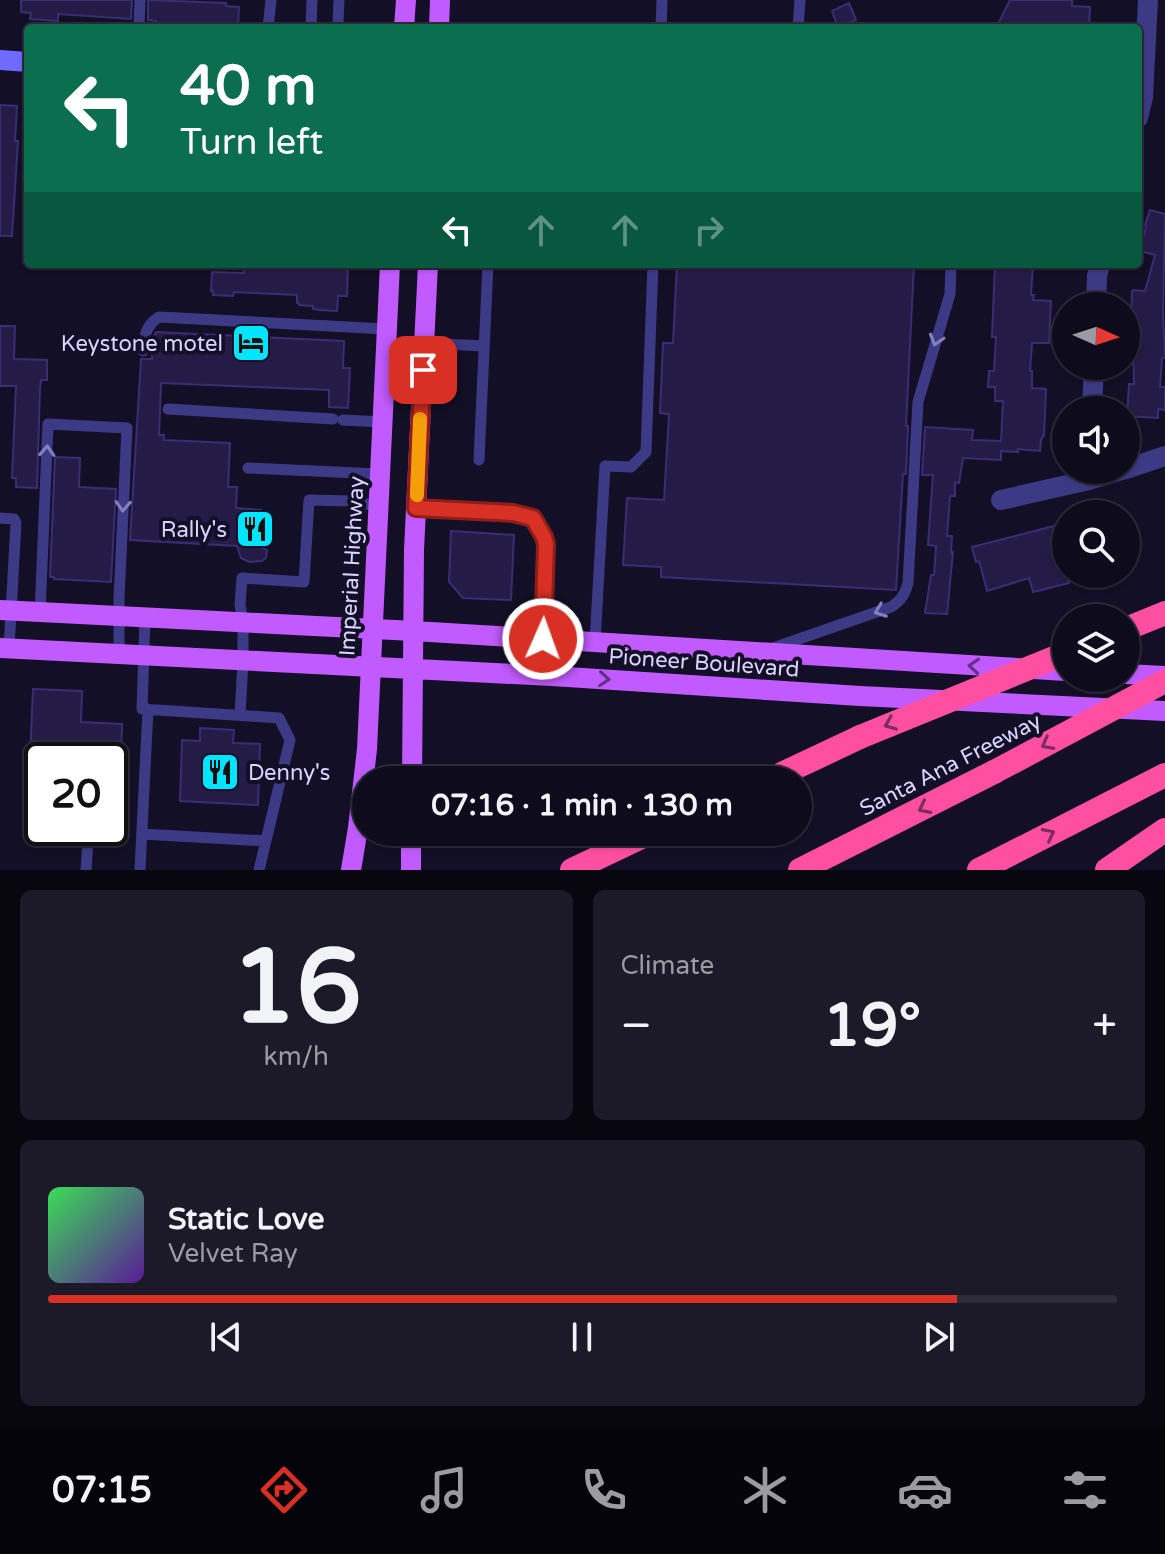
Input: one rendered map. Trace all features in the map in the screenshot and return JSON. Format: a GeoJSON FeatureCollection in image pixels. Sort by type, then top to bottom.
{"type":"FeatureCollection","features":[{"type":"Feature","properties":{"kind":"highway"},"geometry":{"type":"LineString","coordinates":[[1140,623],[1165,613]]}},
{"type":"Feature","properties":{"kind":"highway"},"geometry":{"type":"LineString","coordinates":[[799,766],[860,737],[1052,659]]}},
{"type":"Feature","properties":{"kind":"highway","name":"Santa Ana Freeway"},"geometry":{"type":"LineString","coordinates":[[800,870],[994,772],[1165,678]]}},
{"type":"Feature","properties":{"kind":"highway"},"geometry":{"type":"LineString","coordinates":[[979,870],[1159,778]]}},
{"type":"Feature","properties":{"kind":"highway"},"geometry":{"type":"LineString","coordinates":[[1107,870],[1165,830]]}},
{"type":"Feature","properties":{"kind":"highway"},"geometry":{"type":"LineString","coordinates":[[572,870],[623,846]]}},
{"type":"Feature","properties":{"kind":"main road"},"geometry":{"type":"LineString","coordinates":[[404,24],[406,0]]}},
{"type":"Feature","properties":{"kind":"main road"},"geometry":{"type":"LineString","coordinates":[[439,24],[440,0]]}},
{"type":"Feature","properties":{"kind":"main road","name":"Imperial Highway"},"geometry":{"type":"LineString","coordinates":[[351,870],[367,749],[390,268]]}},
{"type":"Feature","properties":{"kind":"main road"},"geometry":{"type":"LineString","coordinates":[[412,766],[416,508],[428,268]]}},
{"type":"Feature","properties":{"kind":"main road","name":"Pioneer Boulevard"},"geometry":{"type":"LineString","coordinates":[[6,611],[414,631],[1052,670]]}},
{"type":"Feature","properties":{"kind":"main road","name":"Pioneer Boulevard"},"geometry":{"type":"LineString","coordinates":[[5,648],[1165,711]]}},
{"type":"Feature","properties":{"kind":"main road"},"geometry":{"type":"LineString","coordinates":[[1140,675],[1165,678]]}},
{"type":"Feature","properties":{"kind":"main road"},"geometry":{"type":"LineString","coordinates":[[411,846],[411,870]]}},
{"type":"Feature","properties":{"kind":"street"},"geometry":{"type":"LineString","coordinates":[[1142,101],[1148,0]]}},
{"type":"Feature","properties":{"kind":"street"},"geometry":{"type":"LineString","coordinates":[[0,60],[24,62]]}},
{"type":"Feature","properties":{"kind":"street"},"geometry":{"type":"LineString","coordinates":[[1096,292],[1099,268]]}},
{"type":"Feature","properties":{"kind":"street"},"geometry":{"type":"LineString","coordinates":[[1140,464],[1165,456]]}},
{"type":"Feature","properties":{"kind":"street"},"geometry":{"type":"LineString","coordinates":[[1001,500],[1058,484]]}},
{"type":"Feature","properties":{"kind":"lane"},"geometry":{"type":"LineString","coordinates":[[139,24],[140,0]]}},
{"type":"Feature","properties":{"kind":"lane"},"geometry":{"type":"LineString","coordinates":[[268,24],[271,0]]}},
{"type":"Feature","properties":{"kind":"lane"},"geometry":{"type":"LineString","coordinates":[[311,24],[312,0]]}},
{"type":"Feature","properties":{"kind":"lane"},"geometry":{"type":"LineString","coordinates":[[338,23],[339,0]]}},
{"type":"Feature","properties":{"kind":"lane"},"geometry":{"type":"LineString","coordinates":[[661,24],[662,0]]}},
{"type":"Feature","properties":{"kind":"lane"},"geometry":{"type":"LineString","coordinates":[[798,24],[800,0]]}},
{"type":"Feature","properties":{"kind":"lane"},"geometry":{"type":"LineString","coordinates":[[479,460],[488,268]]}},
{"type":"Feature","properties":{"kind":"lane"},"geometry":{"type":"LineString","coordinates":[[595,642],[605,466],[631,467],[646,452],[653,268]]}},
{"type":"Feature","properties":{"kind":"lane"},"geometry":{"type":"LineString","coordinates":[[762,652],[891,607],[906,591],[918,402],[950,294],[951,268]]}},
{"type":"Feature","properties":{"kind":"lane"},"geometry":{"type":"LineString","coordinates":[[143,351],[146,329],[159,317],[386,329]]}},
{"type":"Feature","properties":{"kind":"lane"},"geometry":{"type":"LineString","coordinates":[[424,343],[484,346]]}},
{"type":"Feature","properties":{"kind":"lane"},"geometry":{"type":"LineString","coordinates":[[168,409],[382,422]]}},
{"type":"Feature","properties":{"kind":"lane"},"geometry":{"type":"LineString","coordinates":[[40,613],[48,424],[127,428],[119,653]]}},
{"type":"Feature","properties":{"kind":"lane"},"geometry":{"type":"LineString","coordinates":[[248,468],[379,474]]}},
{"type":"Feature","properties":{"kind":"lane"},"geometry":{"type":"LineString","coordinates":[[240,715],[242,578],[304,582],[309,500],[351,501],[378,506]]}},
{"type":"Feature","properties":{"kind":"lane"},"geometry":{"type":"LineString","coordinates":[[416,508],[513,513],[533,518],[546,544],[543,639]]}},
{"type":"Feature","properties":{"kind":"lane"},"geometry":{"type":"LineString","coordinates":[[0,518],[14,519],[16,523],[5,648]]}},
{"type":"Feature","properties":{"kind":"lane"},"geometry":{"type":"LineString","coordinates":[[145,618],[142,709],[279,718],[290,740],[259,870]]}},
{"type":"Feature","properties":{"kind":"lane"},"geometry":{"type":"LineString","coordinates":[[140,870],[148,709]]}},
{"type":"Feature","properties":{"kind":"lane"},"geometry":{"type":"LineString","coordinates":[[142,834],[266,841]]}},
{"type":"Feature","properties":{"kind":"lane"},"geometry":{"type":"LineString","coordinates":[[86,870],[88,846]]}},
{"type":"Feature","properties":{"kind":"building"},"geometry":{"type":"Polygon","coordinates":[[[21,0],[132,0],[131,19],[58,14],[58,21],[30,19],[31,13],[21,12],[21,0]]]}},
{"type":"Feature","properties":{"kind":"building"},"geometry":{"type":"Polygon","coordinates":[[[148,0],[226,3],[226,6],[239,7],[238,24],[156,24],[156,21],[148,20],[148,0]]]}},
{"type":"Feature","properties":{"kind":"building"},"geometry":{"type":"Polygon","coordinates":[[[1010,0],[1072,0],[1072,6],[1090,7],[1089,24],[998,24],[1010,0]]]}},
{"type":"Feature","properties":{"kind":"building"},"geometry":{"type":"Polygon","coordinates":[[[849,3],[856,20],[837,24],[832,11],[849,3]]]}},
{"type":"Feature","properties":{"kind":"building"},"geometry":{"type":"Polygon","coordinates":[[[0,105],[17,106],[12,236],[0,236],[0,105]]]}},
{"type":"Feature","properties":{"kind":"building"},"geometry":{"type":"Polygon","coordinates":[[[1150,210],[1165,214],[1165,358],[1162,358],[1160,387],[1165,387],[1165,410],[1158,409],[1158,418],[1140,417],[1140,396],[1128,396],[1129,384],[1140,380],[1140,292],[1132,292],[1145,291],[1155,255],[1142,252],[1150,210]]]}},
{"type":"Feature","properties":{"kind":"building"},"geometry":{"type":"Polygon","coordinates":[[[244,268],[348,268],[347,296],[338,296],[337,311],[299,305],[297,295],[234,292],[233,296],[213,295],[212,272],[244,273],[244,268]]]}},
{"type":"Feature","properties":{"kind":"building"},"geometry":{"type":"Polygon","coordinates":[[[677,268],[914,268],[906,474],[903,474],[896,590],[661,577],[661,567],[623,565],[627,498],[664,500],[669,414],[660,413],[663,343],[673,343],[677,268]]]}},
{"type":"Feature","properties":{"kind":"building"},"geometry":{"type":"Polygon","coordinates":[[[995,268],[1033,268],[1033,300],[1051,301],[1049,343],[1032,343],[1032,388],[1046,389],[1044,436],[1040,451],[1001,451],[1001,460],[963,458],[959,483],[955,482],[955,496],[950,496],[947,536],[952,536],[953,552],[947,614],[925,613],[931,575],[934,575],[936,546],[928,545],[933,475],[922,475],[925,427],[973,430],[972,440],[1001,441],[1003,401],[995,401],[995,387],[988,387],[989,371],[994,371],[996,337],[992,337],[995,268]]]}},
{"type":"Feature","properties":{"kind":"building"},"geometry":{"type":"Polygon","coordinates":[[[0,326],[15,326],[14,359],[47,360],[47,380],[41,380],[40,387],[37,488],[16,487],[16,478],[12,478],[16,386],[0,386],[0,326]]]}},
{"type":"Feature","properties":{"kind":"building"},"geometry":{"type":"Polygon","coordinates":[[[156,332],[344,341],[343,368],[350,368],[348,408],[329,407],[329,390],[161,383],[159,435],[164,435],[164,440],[230,443],[228,487],[237,487],[236,508],[261,510],[259,546],[267,550],[266,558],[262,561],[249,562],[241,558],[237,546],[130,540],[141,359],[152,359],[156,332]]]}},
{"type":"Feature","properties":{"kind":"building"},"geometry":{"type":"Polygon","coordinates":[[[55,457],[80,458],[79,487],[116,489],[111,582],[50,577],[55,457]]]}},
{"type":"Feature","properties":{"kind":"building"},"geometry":{"type":"Polygon","coordinates":[[[1052,527],[1052,587],[1033,592],[1029,578],[987,591],[972,547],[1052,527]]]}},
{"type":"Feature","properties":{"kind":"building"},"geometry":{"type":"Polygon","coordinates":[[[451,531],[514,535],[511,600],[463,598],[449,582],[451,531]]]}},
{"type":"Feature","properties":{"kind":"building"},"geometry":{"type":"Polygon","coordinates":[[[33,689],[82,691],[81,722],[122,724],[122,742],[31,742],[33,689]]]}},
{"type":"Feature","properties":{"kind":"building","name":"Denny's"},"geometry":{"type":"Polygon","coordinates":[[[200,728],[234,730],[233,743],[260,744],[258,805],[180,801],[182,740],[200,741],[200,728]]]}},
{"type":"Feature","properties":{"kind":"slow traffic"},"geometry":{"type":"LineString","coordinates":[[417,495],[420,419]]}},
{"type":"Feature","properties":{"kind":"place","name":"Keystone motel"},"geometry":{"type":"Point","coordinates":[251,343]}},
{"type":"Feature","properties":{"kind":"place","name":"Rally's"},"geometry":{"type":"Point","coordinates":[255,529]}},
{"type":"Feature","properties":{"kind":"place","name":"Denny's"},"geometry":{"type":"Point","coordinates":[220,772]}},
{"type":"Feature","properties":{"kind":"route"},"geometry":{"type":"LineString","coordinates":[[423,370],[416,508],[513,513],[533,518],[546,544],[543,639]]}}]}
